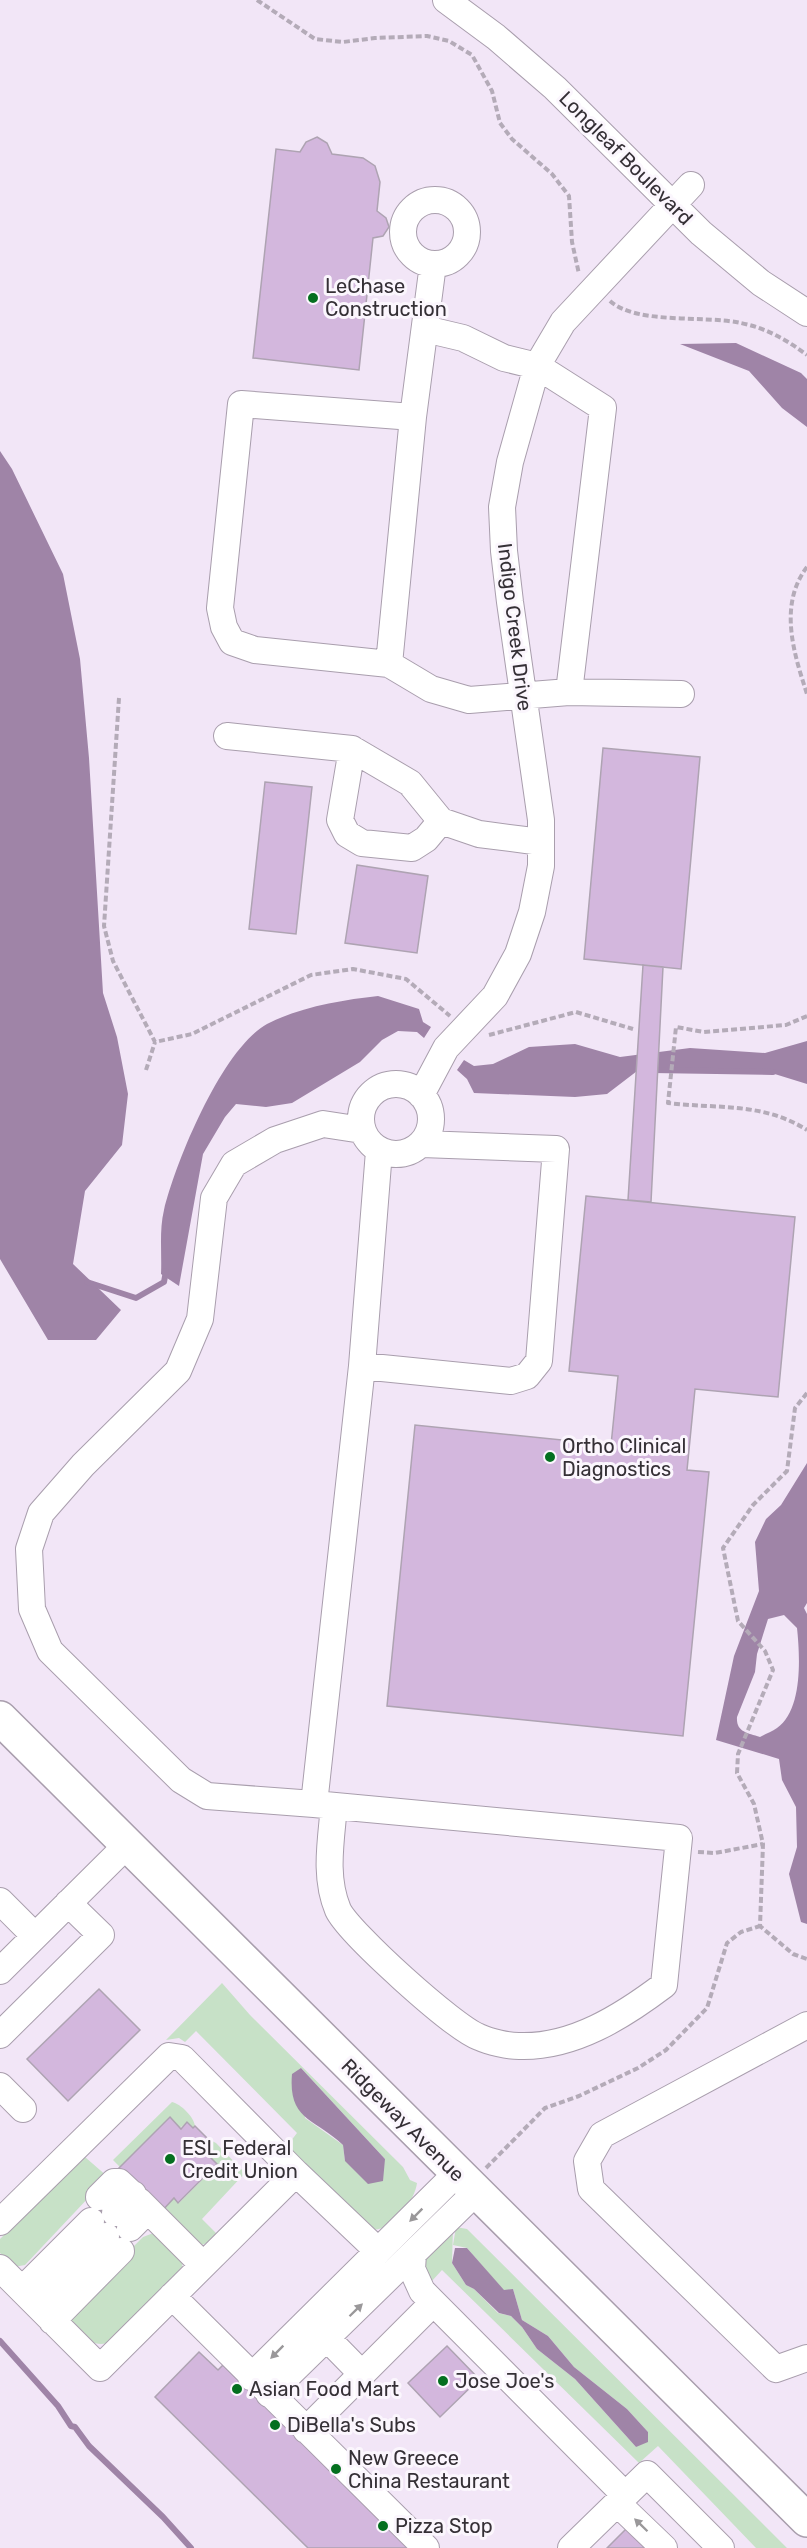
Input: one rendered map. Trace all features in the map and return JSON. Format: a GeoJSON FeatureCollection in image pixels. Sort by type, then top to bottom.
{"type":"FeatureCollection","features":[{"type":"Feature","properties":{"kind":"main road","name":"Ridgeway Avenue"},"geometry":{"type":"LineString","coordinates":[[0,1718],[806,2526]]}},
{"type":"Feature","properties":{"kind":"street","name":"Longleaf Boulevard"},"geometry":{"type":"LineString","coordinates":[[446,0],[543,76],[672,206],[761,283],[807,313]]}},
{"type":"Feature","properties":{"kind":"street","name":"Indigo Creek Drive"},"geometry":{"type":"LineString","coordinates":[[421,1095],[446,1048],[495,996],[518,954],[532,912],[541,867],[541,820],[504,551],[502,507],[510,462],[537,366],[563,322],[691,185]]}},
{"type":"Feature","properties":{"kind":"street"},"geometry":{"type":"LineString","coordinates":[[389,664],[413,417],[433,264]]}},
{"type":"Feature","properties":{"kind":"street"},"geometry":{"type":"LineString","coordinates":[[425,329],[463,338],[504,358],[537,366],[603,408],[569,692]]}},
{"type":"Feature","properties":{"kind":"street"},"geometry":{"type":"LineString","coordinates":[[413,417],[242,404],[220,608],[224,627],[232,642],[255,650],[389,664],[430,689],[469,700],[569,692],[681,694]]}},
{"type":"Feature","properties":{"kind":"street"},"geometry":{"type":"LineString","coordinates":[[227,736],[352,749],[410,783],[441,821],[479,834],[541,842]]}},
{"type":"Feature","properties":{"kind":"street"},"geometry":{"type":"LineString","coordinates":[[352,749],[340,820],[347,834],[362,843],[412,848],[426,839],[441,821]]}},
{"type":"Feature","properties":{"kind":"street"},"geometry":{"type":"LineString","coordinates":[[362,1366],[511,1381],[527,1376],[539,1361],[556,1149],[422,1144],[403,1154],[391,1155],[369,1143],[362,1130],[360,1118],[363,1106],[376,1090],[387,1085],[399,1084],[421,1095],[430,1109],[431,1121],[422,1144]]}},
{"type":"Feature","properties":{"kind":"street"},"geometry":{"type":"LineString","coordinates":[[362,1130],[323,1124],[275,1140],[234,1164],[214,1198],[200,1319],[178,1371],[83,1465],[41,1513],[29,1549],[32,1609],[50,1651],[182,1780],[207,1796],[324,1805],[679,1838],[664,1985],[627,2013],[568,2039],[519,2046],[479,2037],[439,2012],[339,1911],[328,1878],[324,1805],[379,1150]]}},
{"type":"Feature","properties":{"kind":"street"},"geometry":{"type":"LineString","coordinates":[[0,1971],[127,1845]]}},
{"type":"Feature","properties":{"kind":"street"},"geometry":{"type":"LineString","coordinates":[[0,1901],[35,1936]]}},
{"type":"Feature","properties":{"kind":"street"},"geometry":{"type":"LineString","coordinates":[[0,2036],[100,1935],[69,1903]]}},
{"type":"Feature","properties":{"kind":"street"},"geometry":{"type":"LineString","coordinates":[[807,2025],[602,2135],[587,2161],[591,2189],[776,2369],[807,2358]]}},
{"type":"Feature","properties":{"kind":"street"},"geometry":{"type":"LineString","coordinates":[[0,2222],[169,2056],[182,2058],[378,2252]]}},
{"type":"Feature","properties":{"kind":"street"},"geometry":{"type":"LineString","coordinates":[[0,2086],[23,2109]]}},
{"type":"Feature","properties":{"kind":"street"},"geometry":{"type":"LineString","coordinates":[[29,2297],[100,2368],[296,2173]]}},
{"type":"Feature","properties":{"kind":"street"},"geometry":{"type":"LineString","coordinates":[[318,2329],[378,2252],[467,2184]]}},
{"type":"Feature","properties":{"kind":"street"},"geometry":{"type":"LineString","coordinates":[[260,2386],[318,2329],[413,2254],[467,2184]]}},
{"type":"Feature","properties":{"kind":"street"},"geometry":{"type":"LineString","coordinates":[[121,2216],[203,2265]]}},
{"type":"Feature","properties":{"kind":"street"},"geometry":{"type":"LineString","coordinates":[[29,2297],[121,2216]]}},
{"type":"Feature","properties":{"kind":"street"},"geometry":{"type":"LineString","coordinates":[[29,2297],[121,2216]]}},
{"type":"Feature","properties":{"kind":"street"},"geometry":{"type":"LineString","coordinates":[[413,2254],[412,2269],[416,2281],[433,2303],[621,2499],[664,2548]]}},
{"type":"Feature","properties":{"kind":"street"},"geometry":{"type":"LineString","coordinates":[[172,2296],[260,2386],[426,2548]]}},
{"type":"Feature","properties":{"kind":"street"},"geometry":{"type":"LineString","coordinates":[[306,2430],[433,2303]]}},
{"type":"Feature","properties":{"kind":"street"},"geometry":{"type":"LineString","coordinates":[[318,2329],[362,2374]]}},
{"type":"Feature","properties":{"kind":"street"},"geometry":{"type":"LineString","coordinates":[[580,2545],[647,2474],[721,2548]]}},
{"type":"Feature","properties":{"kind":"path"},"geometry":{"type":"LineString","coordinates":[[257,0],[315,39],[343,42],[427,36],[449,41],[472,55],[492,91],[500,123],[512,139],[552,174],[569,196],[572,242],[579,274],[594,288],[617,308],[653,315],[741,323],[780,336],[807,355]]}},
{"type":"Feature","properties":{"kind":"path"},"geometry":{"type":"LineString","coordinates":[[807,567],[797,580],[790,610],[792,643],[807,694]]}},
{"type":"Feature","properties":{"kind":"path"},"geometry":{"type":"LineString","coordinates":[[119,698],[104,926],[114,961],[154,1042],[146,1070]]}},
{"type":"Feature","properties":{"kind":"path"},"geometry":{"type":"LineString","coordinates":[[154,1042],[192,1034],[311,975],[353,969],[406,979],[464,1028],[481,1037],[576,1012],[633,1029]]}},
{"type":"Feature","properties":{"kind":"path"},"geometry":{"type":"LineString","coordinates":[[807,1016],[786,1025],[704,1032],[676,1027],[668,1102],[723,1105],[760,1111],[787,1117],[807,1130]]}},
{"type":"Feature","properties":{"kind":"path"},"geometry":{"type":"LineString","coordinates":[[760,1926],[763,1844],[754,1804],[737,1773],[738,1754],[773,1670],[765,1651],[738,1621],[723,1548],[753,1505],[787,1471],[795,1408],[807,1393]]}},
{"type":"Feature","properties":{"kind":"path"},"geometry":{"type":"LineString","coordinates":[[679,1838],[691,1851],[716,1853],[763,1844]]}},
{"type":"Feature","properties":{"kind":"path"},"geometry":{"type":"LineString","coordinates":[[760,1926],[793,1954],[807,1959]]}},
{"type":"Feature","properties":{"kind":"path"},"geometry":{"type":"LineString","coordinates":[[467,2184],[545,2108],[589,2091],[638,2067],[666,2050],[707,2008],[727,1943],[741,1932],[760,1926]]}},
{"type":"Feature","properties":{"kind":"green space"},"geometry":{"type":"Polygon","coordinates":[[[222,1983],[250,2015],[403,2167],[410,2180],[417,2183],[412,2199],[393,2222],[385,2227],[369,2229],[287,2146],[297,2133],[196,2031],[185,2042],[179,2038],[166,2040],[222,1983]],[[301,2068],[305,2118],[343,2145],[345,2161],[385,2159],[301,2068]]]}},
{"type":"Feature","properties":{"kind":"green space"},"geometry":{"type":"Polygon","coordinates":[[[172,2102],[186,2111],[195,2126],[193,2128],[187,2123],[120,2167],[113,2160],[172,2102]]]}},
{"type":"Feature","properties":{"kind":"green space"},"geometry":{"type":"Polygon","coordinates":[[[208,2139],[216,2143],[245,2173],[202,2219],[217,2234],[207,2243],[199,2246],[160,2212],[174,2198],[179,2203],[217,2165],[206,2153],[208,2139]]]}},
{"type":"Feature","properties":{"kind":"green space"},"geometry":{"type":"Polygon","coordinates":[[[82,2157],[85,2157],[108,2177],[25,2265],[14,2267],[0,2253],[0,2239],[82,2157]]]}},
{"type":"Feature","properties":{"kind":"green space"},"geometry":{"type":"Polygon","coordinates":[[[456,2227],[467,2229],[787,2548],[756,2548],[658,2446],[639,2463],[442,2270],[431,2282],[425,2277],[423,2254],[453,2228],[452,2263],[466,2285],[474,2289],[498,2313],[511,2316],[522,2327],[537,2349],[575,2379],[636,2447],[648,2432],[627,2409],[574,2367],[548,2336],[522,2320],[513,2289],[504,2291],[467,2248],[453,2245],[456,2227]]]}},
{"type":"Feature","properties":{"kind":"green space"},"geometry":{"type":"Polygon","coordinates":[[[156,2232],[183,2259],[182,2267],[110,2342],[102,2344],[87,2340],[75,2329],[72,2321],[74,2306],[143,2237],[156,2232]]]}},
{"type":"Feature","properties":{"kind":"shaded area"},"geometry":{"type":"Polygon","coordinates":[[[736,343],[801,373],[807,379],[807,427],[782,408],[749,371],[680,344],[736,343]]]}},
{"type":"Feature","properties":{"kind":"shaded area"},"geometry":{"type":"Polygon","coordinates":[[[0,451],[12,469],[63,574],[80,659],[89,758],[103,993],[117,1037],[128,1094],[122,1145],[85,1191],[73,1264],[121,1310],[96,1340],[48,1340],[0,1259],[0,451]]]}},
{"type":"Feature","properties":{"kind":"shaded area"},"geometry":{"type":"Polygon","coordinates":[[[378,996],[419,1009],[423,1022],[431,1027],[424,1038],[417,1032],[398,1031],[382,1040],[360,1062],[292,1103],[266,1107],[236,1104],[225,1117],[203,1154],[179,1286],[161,1274],[162,1226],[170,1189],[203,1108],[234,1057],[250,1037],[267,1024],[280,1018],[321,1005],[378,996]]]}},
{"type":"Feature","properties":{"kind":"shaded area"},"geometry":{"type":"Polygon","coordinates":[[[807,1041],[807,1084],[765,1071],[641,1068],[607,1094],[575,1097],[474,1093],[467,1079],[457,1070],[464,1060],[474,1066],[493,1064],[529,1047],[575,1044],[620,1057],[690,1048],[765,1053],[807,1041]]]}},
{"type":"Feature","properties":{"kind":"shaded area"},"geometry":{"type":"Polygon","coordinates":[[[807,1463],[807,1603],[804,1608],[807,1614],[807,1924],[801,1922],[789,1874],[797,1847],[796,1807],[782,1780],[779,1759],[716,1740],[734,1656],[759,1591],[755,1542],[766,1519],[781,1505],[807,1463]],[[784,1615],[768,1619],[757,1654],[755,1672],[737,1717],[738,1726],[743,1731],[760,1737],[777,1728],[792,1709],[796,1696],[799,1667],[797,1628],[784,1615]]]}},
{"type":"Feature","properties":{"kind":"shaded area"},"geometry":{"type":"Polygon","coordinates":[[[301,2068],[385,2159],[383,2181],[368,2184],[345,2161],[343,2145],[299,2110],[294,2101],[292,2074],[301,2068]]]}},
{"type":"Feature","properties":{"kind":"shaded area"},"geometry":{"type":"Polygon","coordinates":[[[455,2248],[467,2248],[504,2290],[513,2289],[522,2320],[548,2336],[574,2367],[627,2409],[648,2432],[648,2442],[636,2447],[575,2379],[537,2349],[522,2327],[511,2316],[499,2313],[474,2289],[466,2285],[452,2263],[455,2248]]]}},
{"type":"Feature","properties":{"kind":"building","name":"LeChase Construction"},"geometry":{"type":"Polygon","coordinates":[[[317,137],[327,143],[332,154],[363,158],[375,166],[380,182],[377,211],[386,218],[389,227],[383,236],[373,238],[359,370],[253,358],[276,149],[300,152],[306,142],[317,137]]]}},
{"type":"Feature","properties":{"kind":"building"},"geometry":{"type":"Polygon","coordinates":[[[603,748],[700,757],[681,969],[584,959],[603,748]]]}},
{"type":"Feature","properties":{"kind":"building"},"geometry":{"type":"Polygon","coordinates":[[[265,782],[312,787],[296,934],[249,929],[265,782]]]}},
{"type":"Feature","properties":{"kind":"building"},"geometry":{"type":"Polygon","coordinates":[[[357,865],[428,876],[417,953],[345,943],[357,865]]]}},
{"type":"Feature","properties":{"kind":"building"},"geometry":{"type":"Polygon","coordinates":[[[643,965],[663,967],[651,1202],[628,1200],[643,965]]]}},
{"type":"Feature","properties":{"kind":"building","name":"Ortho Clinical Diagnostics"},"geometry":{"type":"Polygon","coordinates":[[[586,1196],[795,1217],[778,1397],[695,1389],[687,1470],[709,1472],[683,1736],[387,1706],[415,1425],[611,1445],[618,1376],[569,1371],[586,1196]]]}},
{"type":"Feature","properties":{"kind":"building"},"geometry":{"type":"Polygon","coordinates":[[[99,1989],[140,2030],[68,2101],[27,2059],[99,1989]]]}},
{"type":"Feature","properties":{"kind":"building","name":"ESL Federal Credit Union"},"geometry":{"type":"Polygon","coordinates":[[[170,2117],[181,2129],[187,2122],[193,2128],[195,2126],[208,2139],[206,2141],[212,2147],[206,2153],[217,2164],[178,2203],[174,2198],[162,2211],[119,2168],[170,2117]]]}},
{"type":"Feature","properties":{"kind":"building","name":"Jose Joe's"},"geometry":{"type":"Polygon","coordinates":[[[447,2346],[479,2379],[440,2417],[408,2383],[447,2346]]]}},
{"type":"Feature","properties":{"kind":"building"},"geometry":{"type":"Polygon","coordinates":[[[199,2352],[218,2370],[223,2365],[409,2548],[308,2548],[155,2397],[199,2352]]]}},
{"type":"Feature","properties":{"kind":"building"},"geometry":{"type":"Polygon","coordinates":[[[629,2526],[651,2548],[607,2548],[629,2526]]]}},
{"type":"Feature","properties":{"kind":"waterway"},"geometry":{"type":"LineString","coordinates":[[652,1070],[773,1072]]}},
{"type":"Feature","properties":{"kind":"waterway"},"geometry":{"type":"LineString","coordinates":[[87,1282],[136,1298],[164,1282],[166,1271]]}},
{"type":"Feature","properties":{"kind":"waterway"},"geometry":{"type":"LineString","coordinates":[[0,2341],[58,2406],[71,2426],[75,2427],[89,2446],[163,2517],[191,2548]]}},
{"type":"Feature","properties":{"kind":"place","name":"LeChase Construction"},"geometry":{"type":"Point","coordinates":[313,298]}},
{"type":"Feature","properties":{"kind":"place","name":"Ortho Clinical Diagnostics"},"geometry":{"type":"Point","coordinates":[550,1457]}},
{"type":"Feature","properties":{"kind":"place","name":"ESL Federal Credit Union"},"geometry":{"type":"Point","coordinates":[170,2159]}},
{"type":"Feature","properties":{"kind":"place","name":"Jose Joe's"},"geometry":{"type":"Point","coordinates":[443,2381]}},
{"type":"Feature","properties":{"kind":"place","name":"Asian Food Mart"},"geometry":{"type":"Point","coordinates":[237,2389]}},
{"type":"Feature","properties":{"kind":"place","name":"DiBella's Subs"},"geometry":{"type":"Point","coordinates":[275,2425]}},
{"type":"Feature","properties":{"kind":"place","name":"New Greece China Restaurant"},"geometry":{"type":"Point","coordinates":[336,2469]}},
{"type":"Feature","properties":{"kind":"place","name":"Pizza Stop"},"geometry":{"type":"Point","coordinates":[383,2526]}}]}
